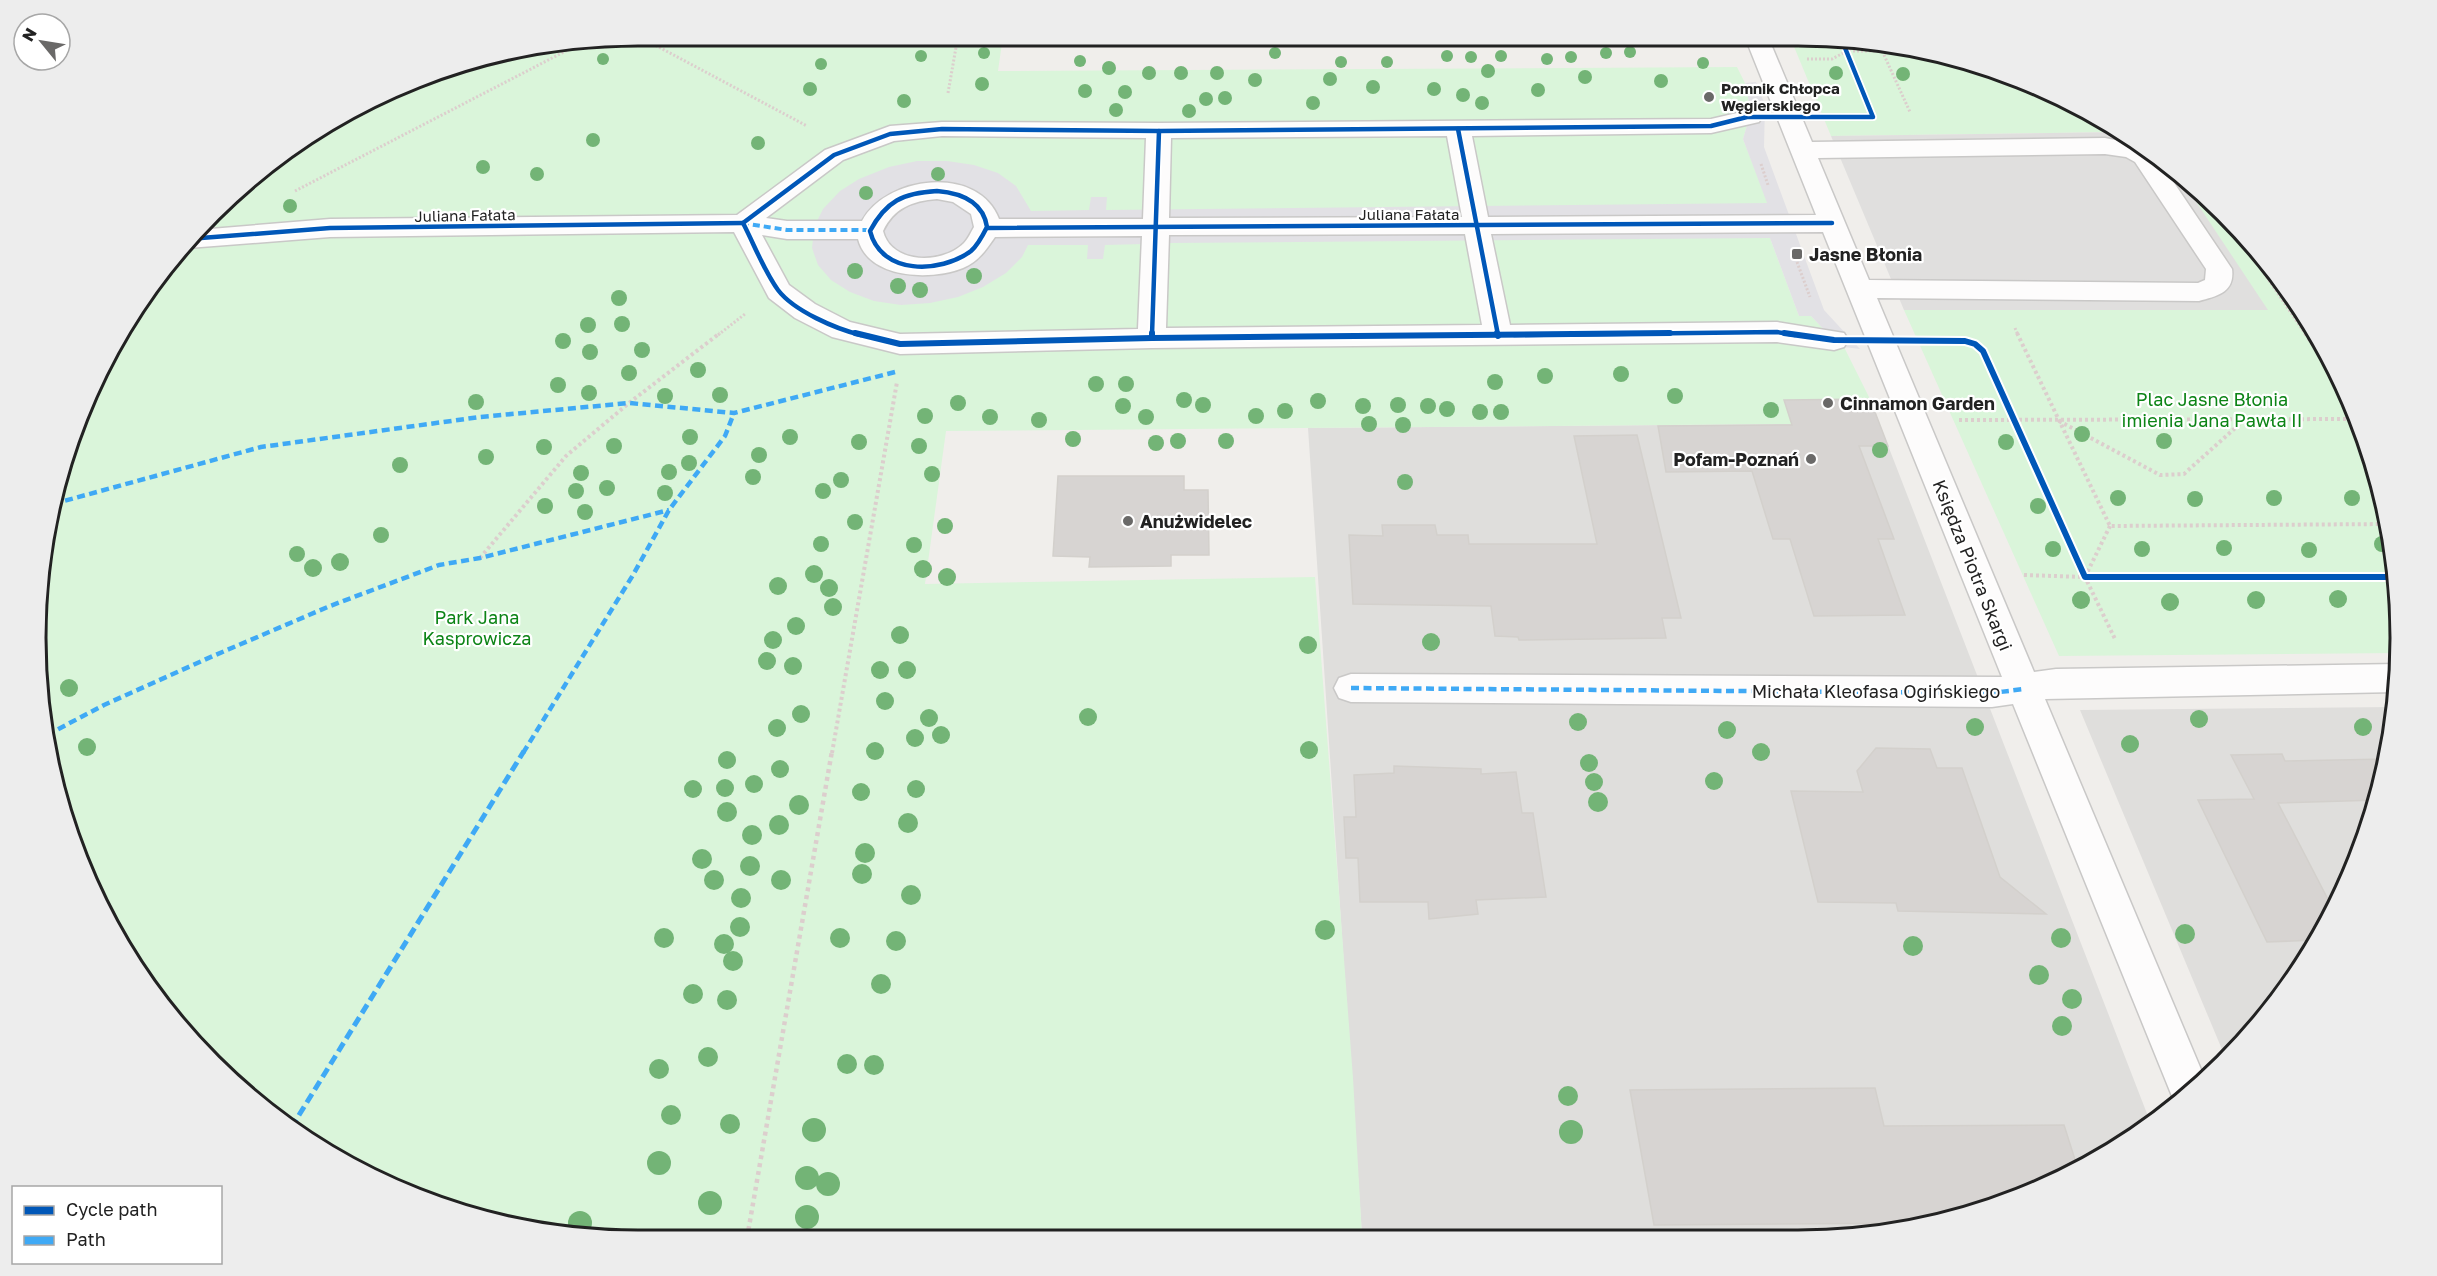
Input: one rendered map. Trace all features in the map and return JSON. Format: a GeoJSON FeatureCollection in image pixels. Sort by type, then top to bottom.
{"type":"FeatureCollection","features":[{"type":"Feature","properties":{"kind":"street","name":"Księdza Piotra Skargi"},"geometry":{"type":"LineString","coordinates":[[1760,46],[2187,1085]]}},
{"type":"Feature","properties":{"kind":"street"},"geometry":{"type":"LineString","coordinates":[[1750,117],[1710,126],[1159,132],[942,129],[890,134],[834,155],[743,223],[779,291],[805,311],[842,330],[900,344],[1152,338],[1777,332],[1834,340]]}},
{"type":"Feature","properties":{"kind":"street"},"geometry":{"type":"LineString","coordinates":[[1458,129],[1498,336]]}},
{"type":"Feature","properties":{"kind":"street"},"geometry":{"type":"LineString","coordinates":[[1152,338],[1159,132]]}},
{"type":"Feature","properties":{"kind":"street"},"geometry":{"type":"LineString","coordinates":[[1803,150],[2105,146],[2133,151],[2140,155]]}},
{"type":"Feature","properties":{"kind":"street"},"geometry":{"type":"LineString","coordinates":[[1859,289],[2199,292],[2215,287],[2220,280],[2219,269],[2145,159]]}},
{"type":"Feature","properties":{"kind":"street"},"geometry":{"type":"LineString","coordinates":[[937,191],[957,194],[974,202],[984,213],[987,228],[982,241],[969,254],[943,265],[920,268],[898,265],[882,256],[872,244],[870,230],[876,216],[890,204],[915,193],[937,191]]}},
{"type":"Feature","properties":{"kind":"street","name":"Juliana Fałata"},"geometry":{"type":"LineString","coordinates":[[203,238],[330,228],[743,223],[787,230],[870,230]]}},
{"type":"Feature","properties":{"kind":"street","name":"Juliana Fałata"},"geometry":{"type":"LineString","coordinates":[[987,228],[1832,223]]}},
{"type":"Feature","properties":{"kind":"street","name":"Michała Kleofasa Ogińskiego"},"geometry":{"type":"LineString","coordinates":[[1351,688],[1992,693],[2056,683],[2389,678]]}},
{"type":"Feature","properties":{"kind":"path"},"geometry":{"type":"LineString","coordinates":[[657,46],[809,128],[834,155]]}},
{"type":"Feature","properties":{"kind":"path"},"geometry":{"type":"LineString","coordinates":[[942,129],[956,46]]}},
{"type":"Feature","properties":{"kind":"path"},"geometry":{"type":"LineString","coordinates":[[1800,59],[1832,59],[1844,49]]}},
{"type":"Feature","properties":{"kind":"path"},"geometry":{"type":"LineString","coordinates":[[1845,49],[1851,62]]}},
{"type":"Feature","properties":{"kind":"path"},"geometry":{"type":"LineString","coordinates":[[234,235],[254,212],[564,52]]}},
{"type":"Feature","properties":{"kind":"path"},"geometry":{"type":"LineString","coordinates":[[1883,53],[1913,117],[1903,117]]}},
{"type":"Feature","properties":{"kind":"path"},"geometry":{"type":"LineString","coordinates":[[2264,273],[2313,346]]}},
{"type":"Feature","properties":{"kind":"path"},"geometry":{"type":"LineString","coordinates":[[480,558],[566,456],[733,321],[779,291]]}},
{"type":"Feature","properties":{"kind":"path"},"geometry":{"type":"LineString","coordinates":[[2014,325],[2110,526]]}},
{"type":"Feature","properties":{"kind":"path"},"geometry":{"type":"LineString","coordinates":[[748,1230],[879,494],[899,371],[900,344]]}},
{"type":"Feature","properties":{"kind":"path"},"geometry":{"type":"LineString","coordinates":[[2009,411],[2019,432]]}},
{"type":"Feature","properties":{"kind":"path"},"geometry":{"type":"LineString","coordinates":[[1954,420],[2014,422],[2348,419]]}},
{"type":"Feature","properties":{"kind":"path"},"geometry":{"type":"LineString","coordinates":[[2058,421],[2160,475],[2184,474],[2245,420]]}},
{"type":"Feature","properties":{"kind":"path"},"geometry":{"type":"LineString","coordinates":[[2110,526],[2379,524]]}},
{"type":"Feature","properties":{"kind":"path"},"geometry":{"type":"LineString","coordinates":[[2085,577],[2110,526]]}},
{"type":"Feature","properties":{"kind":"path"},"geometry":{"type":"LineString","coordinates":[[2080,566],[2134,681]]}},
{"type":"Feature","properties":{"kind":"path"},"geometry":{"type":"LineString","coordinates":[[2020,575],[2097,577]]}},
{"type":"Feature","properties":{"kind":"shaded area"},"geometry":{"type":"Polygon","coordinates":[[[1756,82],[1765,105],[1764,147],[1824,310],[1860,349],[1844,347],[1811,316],[1799,316],[1770,238],[1168,243],[1166,323],[1143,323],[1145,244],[1105,245],[1103,259],[1087,259],[1088,245],[1028,245],[1022,257],[1006,273],[983,287],[958,297],[930,303],[901,305],[874,301],[850,292],[831,280],[818,265],[812,248],[813,239],[785,240],[787,230],[817,221],[823,209],[840,191],[859,179],[889,167],[917,161],[947,161],[974,165],[998,173],[1016,186],[1031,211],[1089,210],[1091,197],[1107,197],[1106,210],[1767,203],[1743,139],[1751,112],[1745,83],[1756,82]]]}},
{"type":"Feature","properties":{"kind":"shaded area"},"geometry":{"type":"Polygon","coordinates":[[[2105,132],[2128,146],[2193,196],[2268,310],[1904,310],[1831,136],[2105,132]]]}},
{"type":"Feature","properties":{"kind":"shaded area"},"geometry":{"type":"Polygon","coordinates":[[[1870,399],[2148,1115],[2095,1150],[2061,1169],[2025,1184],[1952,1209],[1876,1224],[1799,1230],[1362,1230],[1308,428],[1791,424],[1784,400],[1870,399]]]}},
{"type":"Feature","properties":{"kind":"shaded area"},"geometry":{"type":"Polygon","coordinates":[[[2386,707],[2370,791],[2359,828],[2330,900],[2291,967],[2244,1028],[2222,1050],[2080,710],[2386,707]]]}},
{"type":"Feature","properties":{"kind":"green space","name":"Park Jana Kasprowicza"},"geometry":{"type":"Polygon","coordinates":[[[638,46],[1002,46],[998,71],[1737,67],[1745,83],[1751,112],[1743,139],[1768,203],[1770,238],[1799,316],[1811,316],[1844,347],[1870,399],[1784,400],[1792,424],[946,431],[925,584],[1315,577],[1353,1078],[1362,1230],[638,1230],[599,1228],[523,1218],[448,1198],[376,1169],[309,1130],[248,1083],[220,1056],[193,1028],[146,967],[107,900],[92,864],[78,828],[58,753],[48,677],[46,638],[48,599],[58,523],[78,448],[92,412],[107,376],[146,309],[193,248],[220,220],[248,193],[309,146],[376,107],[448,78],[523,58],[561,52],[638,46]]]}},
{"type":"Feature","properties":{"kind":"green space"},"geometry":{"type":"Polygon","coordinates":[[[1794,46],[1876,52],[1952,67],[1989,78],[2061,107],[2105,132],[1831,136],[1794,46]]]}},
{"type":"Feature","properties":{"kind":"green space","name":"Plac Jasne Błonia imienia Jana Pawła II"},"geometry":{"type":"Polygon","coordinates":[[[2192,196],[2244,248],[2268,278],[2291,309],[2330,376],[2359,448],[2379,523],[2389,599],[2390,653],[2059,656],[1904,310],[2267,310],[2192,196]]]}},
{"type":"Feature","properties":{"kind":"building"},"geometry":{"type":"Polygon","coordinates":[[[1870,399],[1888,446],[1859,446],[1894,539],[1878,539],[1905,615],[1814,616],[1790,539],[1773,539],[1752,471],[1666,472],[1658,426],[1792,425],[1784,400],[1870,399]]]}},
{"type":"Feature","properties":{"kind":"building"},"geometry":{"type":"Polygon","coordinates":[[[1637,435],[1681,618],[1662,618],[1666,638],[1519,640],[1518,637],[1495,636],[1491,606],[1353,604],[1349,535],[1383,536],[1382,525],[1435,525],[1437,535],[1468,535],[1469,544],[1597,544],[1574,436],[1637,435]]]}},
{"type":"Feature","properties":{"kind":"building"},"geometry":{"type":"Polygon","coordinates":[[[1058,476],[1184,476],[1184,490],[1208,490],[1209,555],[1171,555],[1171,566],[1089,567],[1090,557],[1053,556],[1058,476]]]}},
{"type":"Feature","properties":{"kind":"building"},"geometry":{"type":"Polygon","coordinates":[[[1876,748],[1930,749],[1937,768],[1962,768],[2000,877],[2046,914],[1898,911],[1896,903],[1818,902],[1791,791],[1863,792],[1857,771],[1876,748]]]}},
{"type":"Feature","properties":{"kind":"building"},"geometry":{"type":"Polygon","coordinates":[[[2282,754],[2285,761],[2378,759],[2367,800],[2278,803],[2329,902],[2307,940],[2267,942],[2198,800],[2254,799],[2231,755],[2282,754]]]}},
{"type":"Feature","properties":{"kind":"building"},"geometry":{"type":"Polygon","coordinates":[[[1394,766],[1481,769],[1481,774],[1516,772],[1522,813],[1533,813],[1546,897],[1476,900],[1478,914],[1429,919],[1428,902],[1360,902],[1358,858],[1346,858],[1344,817],[1356,817],[1354,775],[1394,773],[1394,766]]]}},
{"type":"Feature","properties":{"kind":"building"},"geometry":{"type":"Polygon","coordinates":[[[1875,1088],[1884,1126],[2064,1125],[2075,1161],[1989,1198],[1914,1218],[1880,1223],[1654,1225],[1630,1090],[1875,1088]]]}},
{"type":"Feature","properties":{"kind":"marked path"},"geometry":{"type":"LineString","coordinates":[[742,223],[787,230],[870,230]]}},
{"type":"Feature","properties":{"kind":"marked path"},"geometry":{"type":"LineString","coordinates":[[63,501],[261,447],[480,417],[629,403],[734,413],[899,371]]}},
{"type":"Feature","properties":{"kind":"marked path"},"geometry":{"type":"LineString","coordinates":[[296,1120],[633,575],[669,510],[725,436],[734,413]]}},
{"type":"Feature","properties":{"kind":"marked path"},"geometry":{"type":"LineString","coordinates":[[55,731],[104,705],[213,656],[330,606],[439,565],[480,558],[669,510]]}},
{"type":"Feature","properties":{"kind":"marked path"},"geometry":{"type":"LineString","coordinates":[[1351,688],[1992,693],[2024,689]]}},
{"type":"Feature","properties":{"kind":"cycle path"},"geometry":{"type":"LineString","coordinates":[[743,223],[834,155],[890,134],[942,129],[1159,131],[1711,126],[1747,117],[1873,117],[1845,49]]}},
{"type":"Feature","properties":{"kind":"cycle path"},"geometry":{"type":"LineString","coordinates":[[1458,129],[1498,336]]}},
{"type":"Feature","properties":{"kind":"cycle path"},"geometry":{"type":"LineString","coordinates":[[1152,338],[1159,131]]}},
{"type":"Feature","properties":{"kind":"cycle path"},"geometry":{"type":"LineString","coordinates":[[937,191],[962,196],[977,204],[982,211],[987,227],[974,249],[954,262],[931,267],[908,265],[887,258],[873,246],[870,231],[879,213],[891,203],[906,196],[937,191]]}},
{"type":"Feature","properties":{"kind":"cycle path"},"geometry":{"type":"LineString","coordinates":[[743,223],[779,291],[805,311],[842,330],[900,344],[1152,338],[1777,332],[1834,340],[1965,341],[1975,344],[1983,351],[2085,577],[2387,577]]}},
{"type":"Feature","properties":{"kind":"cycle path"},"geometry":{"type":"LineString","coordinates":[[203,238],[330,228],[743,223]]}},
{"type":"Feature","properties":{"kind":"cycle path"},"geometry":{"type":"LineString","coordinates":[[987,228],[1832,223]]}},
{"type":"Feature","properties":{"kind":"place","name":"Pomnik Chłopca Węgierskiego"},"geometry":{"type":"Point","coordinates":[1709,97]}},
{"type":"Feature","properties":{"kind":"place","name":"Jasne Błonia"},"geometry":{"type":"Point","coordinates":[1797,254]}},
{"type":"Feature","properties":{"kind":"place","name":"Cinnamon Garden"},"geometry":{"type":"Point","coordinates":[1828,403]}},
{"type":"Feature","properties":{"kind":"place","name":"Pofam-Poznań"},"geometry":{"type":"Point","coordinates":[1811,459]}},
{"type":"Feature","properties":{"kind":"place","name":"Anużwidelec"},"geometry":{"type":"Point","coordinates":[1128,521]}}]}
